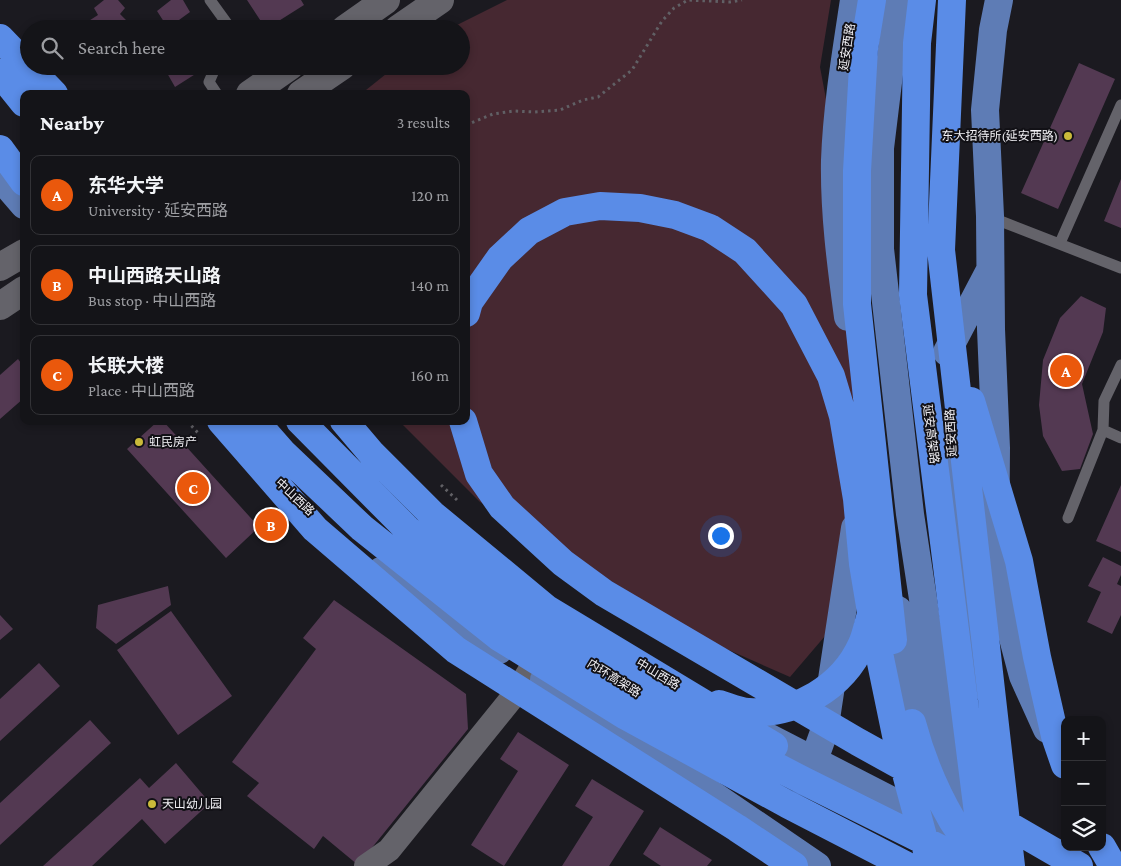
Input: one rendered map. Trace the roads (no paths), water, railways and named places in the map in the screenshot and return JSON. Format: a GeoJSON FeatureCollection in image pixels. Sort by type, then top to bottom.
{"type":"FeatureCollection","features":[{"type":"Feature","properties":{"kind":"highway"},"geometry":{"type":"LineString","coordinates":[[872,0],[864,49],[857,171],[858,304],[892,634],[922,759],[953,821],[981,862]]}},
{"type":"Feature","properties":{"kind":"highway","name":"延安高架路"},"geometry":{"type":"LineString","coordinates":[[922,0],[917,43],[913,295],[981,862]]}},
{"type":"Feature","properties":{"kind":"highway"},"geometry":{"type":"LineString","coordinates":[[952,0],[941,250],[949,342],[1016,865]]}},
{"type":"Feature","properties":{"kind":"highway"},"geometry":{"type":"LineString","coordinates":[[0,38],[20,59]]}},
{"type":"Feature","properties":{"kind":"highway"},"geometry":{"type":"LineString","coordinates":[[0,73],[20,97]]}},
{"type":"Feature","properties":{"kind":"highway"},"geometry":{"type":"LineString","coordinates":[[36,75],[50,90]]}},
{"type":"Feature","properties":{"kind":"highway"},"geometry":{"type":"LineString","coordinates":[[0,126],[20,149]]}},
{"type":"Feature","properties":{"kind":"highway"},"geometry":{"type":"LineString","coordinates":[[0,149],[20,176]]}},
{"type":"Feature","properties":{"kind":"highway"},"geometry":{"type":"LineString","coordinates":[[470,301],[500,258],[528,231],[565,212],[600,206],[640,208],[710,228],[746,251],[794,305],[831,376],[843,416],[857,499],[863,564],[873,624],[897,740],[931,866]]}},
{"type":"Feature","properties":{"kind":"highway"},"geometry":{"type":"LineString","coordinates":[[949,342],[1018,560],[1037,657],[1055,736],[1063,761]]}},
{"type":"Feature","properties":{"kind":"highway"},"geometry":{"type":"LineString","coordinates":[[225,425],[315,529],[456,650],[794,866]]}},
{"type":"Feature","properties":{"kind":"highway","name":"内环高架路"},"geometry":{"type":"LineString","coordinates":[[258,425],[283,453],[362,528],[499,637],[626,716],[787,804],[907,866]]}},
{"type":"Feature","properties":{"kind":"highway","name":"内环高架路"},"geometry":{"type":"LineString","coordinates":[[304,425],[408,530],[517,616],[647,699],[804,781],[981,862]]}},
{"type":"Feature","properties":{"kind":"highway"},"geometry":{"type":"LineString","coordinates":[[347,425],[372,454],[426,508],[547,608],[882,813],[941,866]]}},
{"type":"Feature","properties":{"kind":"highway"},"geometry":{"type":"LineString","coordinates":[[465,425],[479,474],[502,507],[533,537],[576,573],[604,593],[824,722],[1079,866]]}},
{"type":"Feature","properties":{"kind":"highway"},"geometry":{"type":"LineString","coordinates":[[691,696],[748,712],[778,711],[808,701],[824,691],[844,672],[862,645],[878,592],[882,537]]}},
{"type":"Feature","properties":{"kind":"highway"},"geometry":{"type":"LineString","coordinates":[[1104,851],[1113,866]]}},
{"type":"Feature","properties":{"kind":"main road"},"geometry":{"type":"LineString","coordinates":[[411,20],[440,0]]}},
{"type":"Feature","properties":{"kind":"main road","name":"延安西路"},"geometry":{"type":"LineString","coordinates":[[854,0],[842,80],[835,160],[839,250],[860,407],[917,709],[942,789],[953,832]]}},
{"type":"Feature","properties":{"kind":"main road","name":"延安西路"},"geometry":{"type":"LineString","coordinates":[[898,0],[880,148],[880,249],[910,514],[953,796],[953,832],[956,866]]}},
{"type":"Feature","properties":{"kind":"main road"},"geometry":{"type":"LineString","coordinates":[[999,0],[993,30],[985,110],[990,216],[991,330],[996,448],[995,570],[1023,676],[1062,761]]}},
{"type":"Feature","properties":{"kind":"main road"},"geometry":{"type":"LineString","coordinates":[[357,20],[382,2]]}},
{"type":"Feature","properties":{"kind":"main road"},"geometry":{"type":"LineString","coordinates":[[0,45],[20,69]]}},
{"type":"Feature","properties":{"kind":"main road"},"geometry":{"type":"LineString","coordinates":[[25,75],[38,90]]}},
{"type":"Feature","properties":{"kind":"main road"},"geometry":{"type":"LineString","coordinates":[[256,90],[277,75]]}},
{"type":"Feature","properties":{"kind":"main road"},"geometry":{"type":"LineString","coordinates":[[307,90],[329,75]]}},
{"type":"Feature","properties":{"kind":"main road"},"geometry":{"type":"LineString","coordinates":[[0,177],[20,200]]}},
{"type":"Feature","properties":{"kind":"main road","name":"延安西路"},"geometry":{"type":"LineString","coordinates":[[850,332],[880,249]]}},
{"type":"Feature","properties":{"kind":"main road"},"geometry":{"type":"LineString","coordinates":[[0,267],[20,255]]}},
{"type":"Feature","properties":{"kind":"main road"},"geometry":{"type":"LineString","coordinates":[[949,342],[990,269]]}},
{"type":"Feature","properties":{"kind":"main road"},"geometry":{"type":"LineString","coordinates":[[0,306],[20,293]]}},
{"type":"Feature","properties":{"kind":"main road","name":"延安西路"},"geometry":{"type":"LineString","coordinates":[[949,342],[954,506],[966,618],[970,804],[981,862]]}},
{"type":"Feature","properties":{"kind":"main road"},"geometry":{"type":"LineString","coordinates":[[814,760],[824,732],[858,503],[860,407]]}},
{"type":"Feature","properties":{"kind":"main road","name":"中山西路"},"geometry":{"type":"LineString","coordinates":[[226,425],[291,495],[394,582],[530,670],[893,866]]}},
{"type":"Feature","properties":{"kind":"main road","name":"中山西路"},"geometry":{"type":"LineString","coordinates":[[341,425],[364,450],[453,533],[549,607],[723,713],[953,832],[981,862],[1016,865]]}},
{"type":"Feature","properties":{"kind":"main road"},"geometry":{"type":"LineString","coordinates":[[910,514],[954,506],[995,570]]}},
{"type":"Feature","properties":{"kind":"main road"},"geometry":{"type":"LineString","coordinates":[[966,618],[1016,865]]}},
{"type":"Feature","properties":{"kind":"main road"},"geometry":{"type":"LineString","coordinates":[[530,670],[817,866]]}},
{"type":"Feature","properties":{"kind":"main road"},"geometry":{"type":"LineString","coordinates":[[1106,840],[1121,858]]}},
{"type":"Feature","properties":{"kind":"street"},"geometry":{"type":"LineString","coordinates":[[366,866],[389,850],[516,693],[530,670]]}},
{"type":"Feature","properties":{"kind":"lane"},"geometry":{"type":"LineString","coordinates":[[210,0],[224,20]]}},
{"type":"Feature","properties":{"kind":"lane"},"geometry":{"type":"LineString","coordinates":[[212,75],[209,82],[214,90]]}},
{"type":"Feature","properties":{"kind":"lane"},"geometry":{"type":"LineString","coordinates":[[1060,243],[1121,105]]}},
{"type":"Feature","properties":{"kind":"lane"},"geometry":{"type":"LineString","coordinates":[[990,216],[1121,268]]}},
{"type":"Feature","properties":{"kind":"lane"},"geometry":{"type":"LineString","coordinates":[[1068,518],[1103,430],[1104,401],[1121,365]]}},
{"type":"Feature","properties":{"kind":"lane"},"geometry":{"type":"LineString","coordinates":[[1103,430],[1121,438]]}},
{"type":"Feature","properties":{"kind":"place","name":"东大招待所(延安西路)"},"geometry":{"type":"Point","coordinates":[1068,136]}},
{"type":"Feature","properties":{"kind":"place","name":"东华大学"},"geometry":{"type":"Point","coordinates":[1066,371]}},
{"type":"Feature","properties":{"kind":"place","name":"虹民房产"},"geometry":{"type":"Point","coordinates":[139,442]}},
{"type":"Feature","properties":{"kind":"place","name":"长联大楼"},"geometry":{"type":"Point","coordinates":[193,488]}},
{"type":"Feature","properties":{"kind":"place","name":"中山西路天山路"},"geometry":{"type":"Point","coordinates":[271,525]}},
{"type":"Feature","properties":{"kind":"place","name":"天山幼儿园"},"geometry":{"type":"Point","coordinates":[152,804]}}]}
